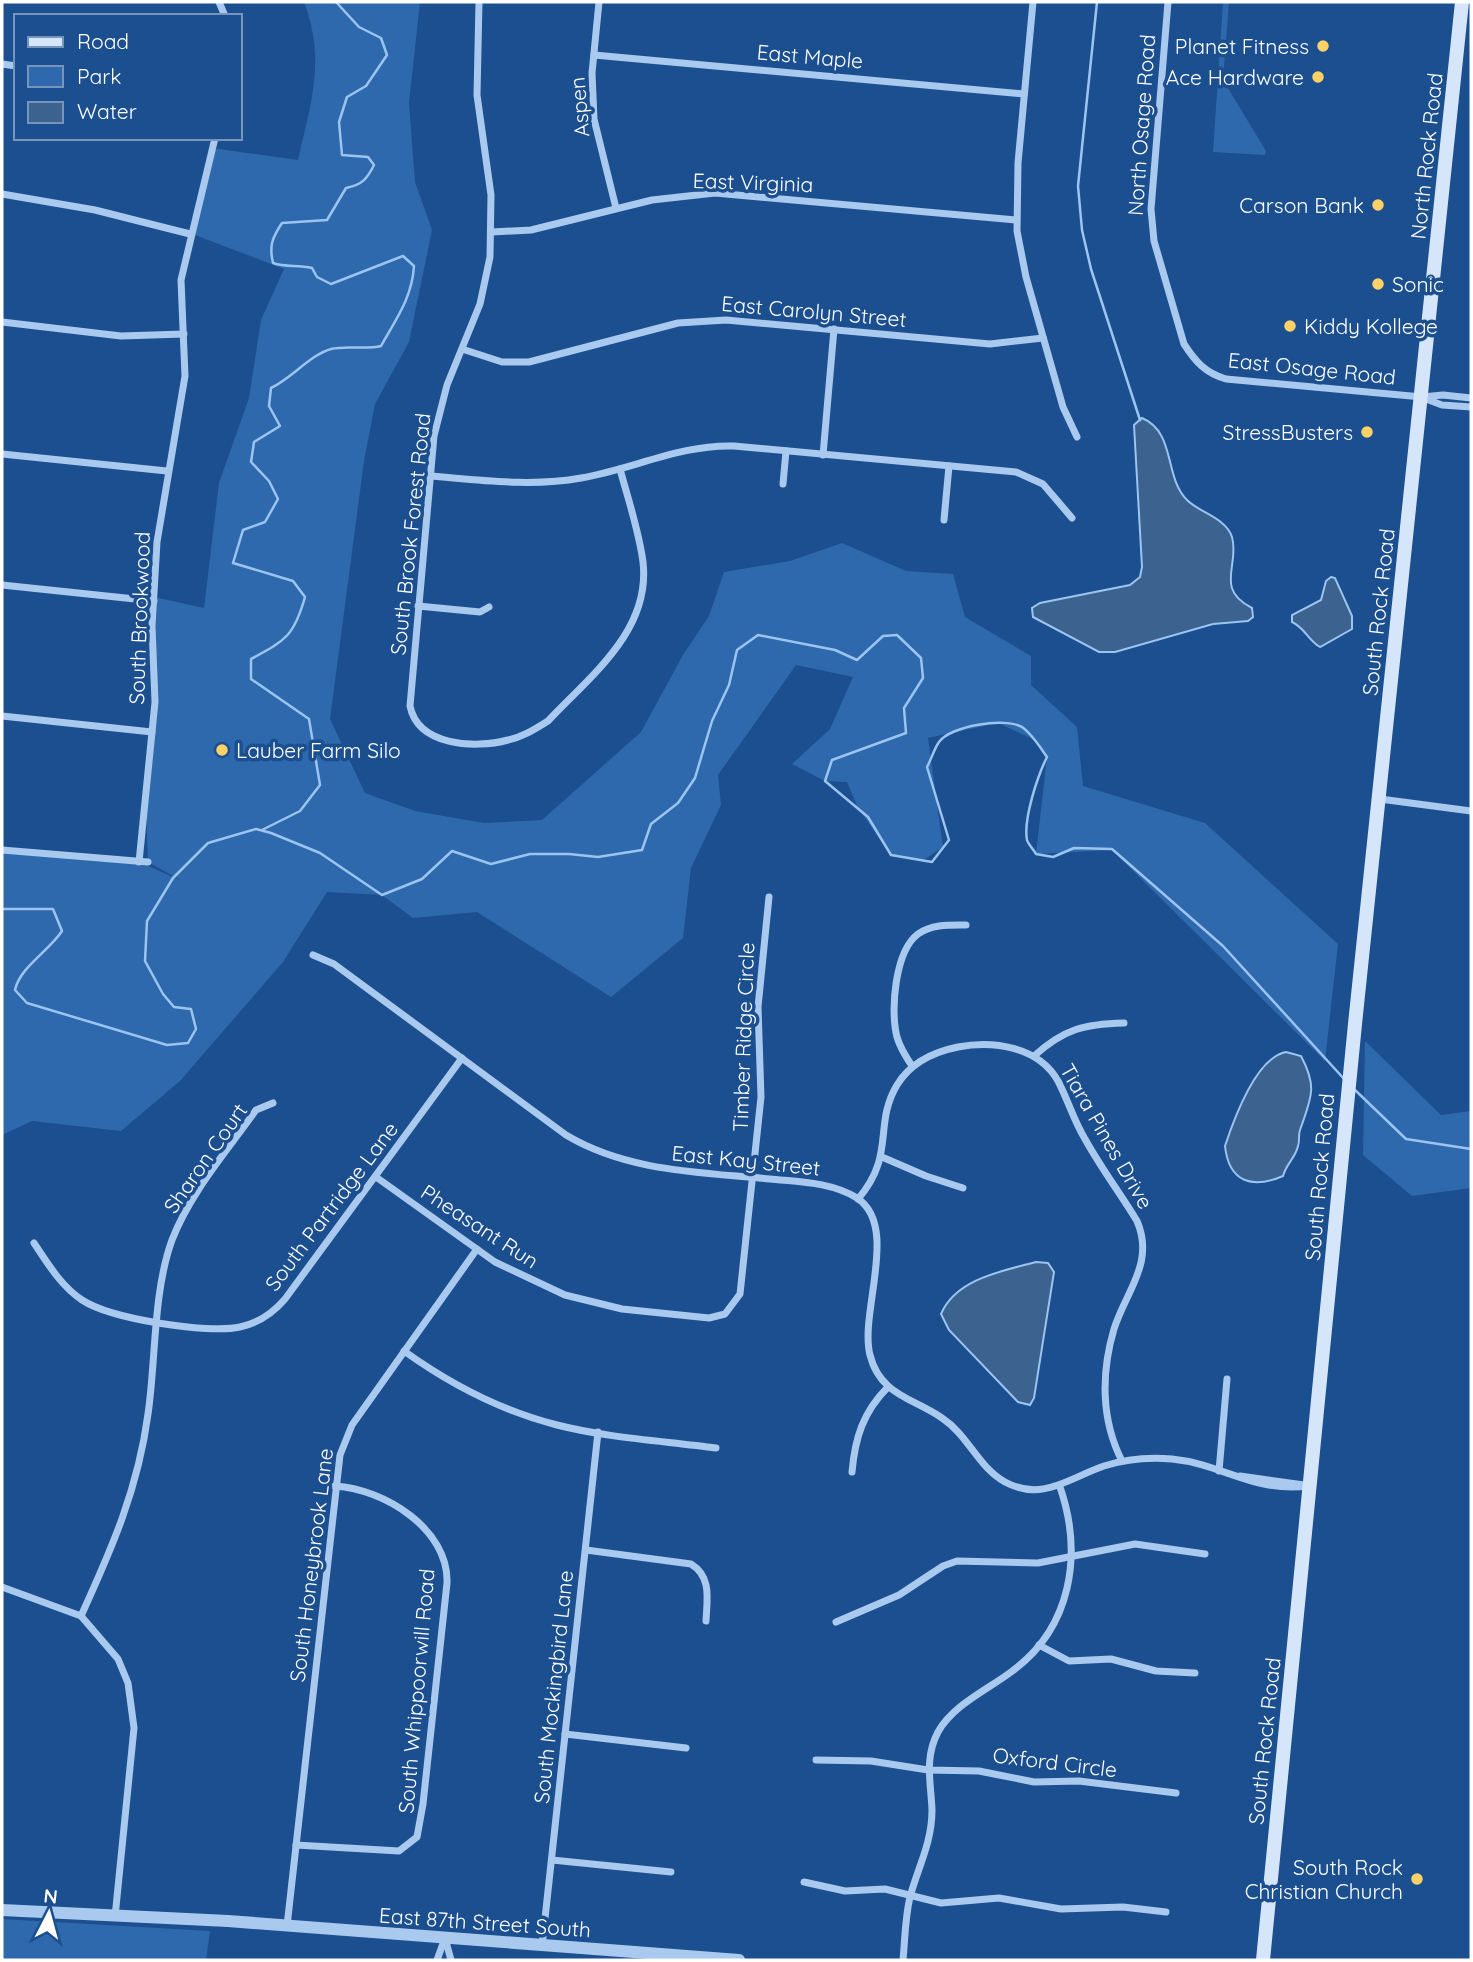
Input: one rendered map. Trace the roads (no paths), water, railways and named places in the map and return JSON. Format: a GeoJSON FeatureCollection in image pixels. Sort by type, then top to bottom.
{"type":"FeatureCollection","features":[{"type":"Feature","properties":{"kind":"main road","name":"North Rock Road"},"geometry":{"type":"LineString","coordinates":[[1422,397],[1462,2]]}},
{"type":"Feature","properties":{"kind":"main road","name":"South Rock Road"},"geometry":{"type":"LineString","coordinates":[[1263,1960],[1355,1024],[1422,397]]}},
{"type":"Feature","properties":{"kind":"street","name":"South Brook Forest Road"},"geometry":{"type":"LineString","coordinates":[[479,2],[477,95],[491,195],[492,232],[487,280],[436,425],[410,706],[417,725],[425,733],[440,739],[490,743],[519,737],[548,721],[621,643],[634,621],[644,578],[643,560],[620,469]]}},
{"type":"Feature","properties":{"kind":"street","name":"Aspen"},"geometry":{"type":"LineString","coordinates":[[599,2],[594,55],[594,118],[616,208]]}},
{"type":"Feature","properties":{"kind":"street"},"geometry":{"type":"LineString","coordinates":[[1032,2],[1016,220],[1020,253],[1043,338],[1067,419],[1077,438]]}},
{"type":"Feature","properties":{"kind":"street","name":"North Osage Road"},"geometry":{"type":"LineString","coordinates":[[1168,2],[1152,181],[1152,225],[1184,344],[1200,366]]}},
{"type":"Feature","properties":{"kind":"street","name":"East Maple"},"geometry":{"type":"LineString","coordinates":[[594,55],[1024,94]]}},
{"type":"Feature","properties":{"kind":"street","name":"South Brookwood"},"geometry":{"type":"LineString","coordinates":[[139,862],[155,702],[153,601],[157,542],[167,471],[183,396],[181,280],[214,140]]}},
{"type":"Feature","properties":{"kind":"street","name":"East Virginia"},"geometry":{"type":"LineString","coordinates":[[492,232],[552,226],[616,208],[715,193],[1016,220]]}},
{"type":"Feature","properties":{"kind":"street"},"geometry":{"type":"LineString","coordinates":[[2,194],[95,211],[190,234]]}},
{"type":"Feature","properties":{"kind":"street","name":"East Carolyn Street"},"geometry":{"type":"LineString","coordinates":[[462,349],[491,359],[514,363],[538,360],[695,321],[743,320],[990,344],[1043,338]]}},
{"type":"Feature","properties":{"kind":"street"},"geometry":{"type":"LineString","coordinates":[[2,323],[127,337],[184,334]]}},
{"type":"Feature","properties":{"kind":"street"},"geometry":{"type":"LineString","coordinates":[[823,455],[834,329]]}},
{"type":"Feature","properties":{"kind":"street","name":"East Osage Road"},"geometry":{"type":"LineString","coordinates":[[1200,366],[1226,379],[1422,397],[1443,395],[1471,398]]}},
{"type":"Feature","properties":{"kind":"street","name":"East Osage Road"},"geometry":{"type":"LineString","coordinates":[[1422,397],[1442,405],[1471,407]]}},
{"type":"Feature","properties":{"kind":"street"},"geometry":{"type":"LineString","coordinates":[[430,476],[552,482],[620,469],[709,446],[786,451],[1016,472],[1030,477],[1055,494],[1072,518]]}},
{"type":"Feature","properties":{"kind":"street"},"geometry":{"type":"LineString","coordinates":[[783,484],[786,451]]}},
{"type":"Feature","properties":{"kind":"street"},"geometry":{"type":"LineString","coordinates":[[2,454],[167,471]]}},
{"type":"Feature","properties":{"kind":"street"},"geometry":{"type":"LineString","coordinates":[[944,520],[949,466]]}},
{"type":"Feature","properties":{"kind":"street"},"geometry":{"type":"LineString","coordinates":[[2,585],[153,601]]}},
{"type":"Feature","properties":{"kind":"street"},"geometry":{"type":"LineString","coordinates":[[418,606],[480,612],[489,607]]}},
{"type":"Feature","properties":{"kind":"street"},"geometry":{"type":"LineString","coordinates":[[2,716],[152,732]]}},
{"type":"Feature","properties":{"kind":"street"},"geometry":{"type":"LineString","coordinates":[[1380,799],[1471,811]]}},
{"type":"Feature","properties":{"kind":"street"},"geometry":{"type":"LineString","coordinates":[[2,850],[148,862]]}},
{"type":"Feature","properties":{"kind":"street","name":"Timber Ridge Circle"},"geometry":{"type":"LineString","coordinates":[[731,1309],[740,1294],[761,1097],[758,1007],[769,897]]}},
{"type":"Feature","properties":{"kind":"street"},"geometry":{"type":"LineString","coordinates":[[912,1066],[900,1047],[895,1024],[902,953],[924,930],[966,925]]}},
{"type":"Feature","properties":{"kind":"street","name":"East Kay Street"},"geometry":{"type":"LineString","coordinates":[[313,955],[334,964],[566,1135],[599,1153],[653,1167],[820,1184],[858,1199]]}},
{"type":"Feature","properties":{"kind":"street"},"geometry":{"type":"LineString","coordinates":[[1034,1056],[1073,1030],[1086,1025],[1124,1023]]}},
{"type":"Feature","properties":{"kind":"street","name":"Tiara Pines Drive"},"geometry":{"type":"LineString","coordinates":[[858,1199],[875,1176],[882,1157],[889,1101],[912,1066],[935,1053],[965,1045],[998,1045],[1034,1056],[1057,1080],[1075,1121],[1137,1221],[1142,1236],[1144,1247],[1139,1275],[1120,1313],[1111,1342],[1104,1399],[1109,1431],[1122,1461]]}},
{"type":"Feature","properties":{"kind":"street","name":"South Partridge Lane"},"geometry":{"type":"LineString","coordinates":[[34,1243],[59,1280],[84,1301],[106,1312],[158,1322],[230,1329],[250,1325],[268,1316],[285,1299],[462,1058]]}},
{"type":"Feature","properties":{"kind":"street","name":"Sharon Court"},"geometry":{"type":"LineString","coordinates":[[81,1616],[120,1531],[138,1470],[148,1412],[164,1269],[182,1218],[256,1110],[273,1103]]}},
{"type":"Feature","properties":{"kind":"street"},"geometry":{"type":"LineString","coordinates":[[882,1157],[963,1188]]}},
{"type":"Feature","properties":{"kind":"street","name":"Pheasant Run"},"geometry":{"type":"LineString","coordinates":[[376,1177],[477,1249],[528,1280],[589,1302],[709,1318],[731,1309]]}},
{"type":"Feature","properties":{"kind":"street"},"geometry":{"type":"LineString","coordinates":[[858,1199],[872,1217],[877,1238],[868,1346],[875,1369],[897,1396],[944,1419],[969,1443],[986,1468],[1007,1483],[1030,1490],[1060,1487],[1122,1461],[1175,1459],[1233,1476],[1288,1480],[1310,1486]]}},
{"type":"Feature","properties":{"kind":"street","name":"South Honeybrook Lane"},"geometry":{"type":"LineString","coordinates":[[287,1926],[340,1455],[352,1424],[477,1249]]}},
{"type":"Feature","properties":{"kind":"street"},"geometry":{"type":"LineString","coordinates":[[404,1351],[450,1381],[503,1407],[555,1425],[716,1448]]}},
{"type":"Feature","properties":{"kind":"street"},"geometry":{"type":"LineString","coordinates":[[1219,1471],[1227,1379]]}},
{"type":"Feature","properties":{"kind":"street"},"geometry":{"type":"LineString","coordinates":[[852,1472],[856,1442],[863,1419],[888,1387]]}},
{"type":"Feature","properties":{"kind":"street","name":"South Mockingbird Lane"},"geometry":{"type":"LineString","coordinates":[[542,1945],[598,1432]]}},
{"type":"Feature","properties":{"kind":"street","name":"South Whippoorwill Road"},"geometry":{"type":"LineString","coordinates":[[296,1845],[394,1853],[411,1844],[421,1828],[447,1567],[435,1539],[411,1518],[378,1495],[335,1486]]}},
{"type":"Feature","properties":{"kind":"street"},"geometry":{"type":"LineString","coordinates":[[903,1960],[910,1897],[924,1862],[931,1826],[928,1770],[932,1746],[945,1721],[1013,1671],[1040,1645],[1060,1611],[1071,1576],[1073,1557],[1070,1523],[1060,1487]]}},
{"type":"Feature","properties":{"kind":"street"},"geometry":{"type":"LineString","coordinates":[[836,1622],[899,1595],[943,1566],[957,1562],[1038,1563],[1135,1544],[1205,1554]]}},
{"type":"Feature","properties":{"kind":"street"},"geometry":{"type":"LineString","coordinates":[[586,1550],[691,1564],[701,1572],[707,1585],[706,1620]]}},
{"type":"Feature","properties":{"kind":"street"},"geometry":{"type":"LineString","coordinates":[[2,1587],[81,1616],[118,1659],[128,1683],[135,1715],[115,1918]]}},
{"type":"Feature","properties":{"kind":"street"},"geometry":{"type":"LineString","coordinates":[[1040,1645],[1069,1661],[1111,1659],[1156,1671],[1195,1672]]}},
{"type":"Feature","properties":{"kind":"street"},"geometry":{"type":"LineString","coordinates":[[565,1734],[686,1748]]}},
{"type":"Feature","properties":{"kind":"street","name":"Oxford Circle"},"geometry":{"type":"LineString","coordinates":[[816,1760],[871,1761],[928,1770],[979,1771],[1034,1782],[1086,1782],[1176,1793]]}},
{"type":"Feature","properties":{"kind":"street"},"geometry":{"type":"LineString","coordinates":[[552,1860],[671,1872]]}},
{"type":"Feature","properties":{"kind":"street"},"geometry":{"type":"LineString","coordinates":[[804,1882],[845,1891],[885,1889],[941,1903],[999,1898],[1061,1909],[1123,1907],[1167,1912]]}},
{"type":"Feature","properties":{"kind":"street","name":"East 87th Street South"},"geometry":{"type":"LineString","coordinates":[[2,1910],[115,1918],[228,1921],[739,1960]]}},
{"type":"Feature","properties":{"kind":"street"},"geometry":{"type":"LineString","coordinates":[[437,1960],[445,1938]]}},
{"type":"Feature","properties":{"kind":"street"},"geometry":{"type":"LineString","coordinates":[[445,1938],[451,1960]]}},
{"type":"Feature","properties":{"kind":"water"},"geometry":{"type":"Polygon","coordinates":[[[1142,418],[1160,434],[1180,491],[1187,500],[1219,520],[1229,530],[1234,547],[1231,585],[1241,601],[1252,608],[1253,617],[1248,621],[1213,624],[1115,652],[1099,652],[1033,617],[1032,608],[1040,603],[1130,585],[1140,577],[1142,567],[1134,425],[1142,418]]]}},
{"type":"Feature","properties":{"kind":"water"},"geometry":{"type":"Polygon","coordinates":[[[1331,577],[1335,578],[1352,616],[1352,629],[1320,647],[1292,622],[1292,615],[1321,600],[1326,581],[1331,577]]]}},
{"type":"Feature","properties":{"kind":"water"},"geometry":{"type":"Polygon","coordinates":[[[1286,1052],[1301,1056],[1311,1085],[1310,1101],[1299,1132],[1297,1150],[1283,1176],[1262,1182],[1244,1180],[1232,1168],[1225,1146],[1240,1106],[1256,1077],[1265,1065],[1286,1052]]]}},
{"type":"Feature","properties":{"kind":"water"},"geometry":{"type":"Polygon","coordinates":[[[1036,1262],[1048,1263],[1054,1272],[1034,1398],[1030,1405],[1018,1402],[949,1330],[941,1314],[957,1292],[981,1278],[1036,1262]]]}},
{"type":"Feature","properties":{"kind":"waterway"},"geometry":{"type":"LineString","coordinates":[[262,830],[300,811],[320,785],[309,719],[251,679],[251,659],[287,636],[297,620],[305,597],[293,581],[233,563],[243,530],[265,522],[278,499],[269,481],[251,462],[254,442],[280,426],[269,406],[271,388],[323,352],[343,347],[381,346],[407,298],[413,278],[414,266],[403,256],[331,284],[317,277],[312,268],[273,263],[272,242],[282,223],[327,220],[346,188],[363,181],[374,165],[368,157],[342,155],[339,122],[347,97],[366,86],[387,55],[381,38],[359,27],[336,2]]}},
{"type":"Feature","properties":{"kind":"waterway"},"geometry":{"type":"LineString","coordinates":[[1097,2],[1078,186],[1082,230],[1091,269],[1140,420]]}},
{"type":"Feature","properties":{"kind":"waterway"},"geometry":{"type":"LineString","coordinates":[[2,909],[53,909],[62,931],[29,966],[18,982],[15,990],[27,1003],[167,1045],[188,1043],[196,1029],[191,1009],[174,1007],[163,994],[145,961],[147,921],[173,878],[208,843],[256,829],[271,833],[320,853],[382,895],[422,879],[452,851],[491,864],[530,854],[598,857],[642,850],[651,824],[678,803],[695,778],[712,721],[729,685],[737,650],[758,635],[835,650],[857,660],[883,636],[897,635],[921,658],[923,678],[904,708],[906,733],[832,760],[825,781],[868,817],[891,855],[932,862],[949,840],[927,767],[939,742],[945,736],[991,723],[1022,727],[1047,757],[1027,821],[1027,840],[1036,854],[1053,857],[1074,848],[1112,849],[1223,946],[1345,1080]]}},
{"type":"Feature","properties":{"kind":"waterway"},"geometry":{"type":"LineString","coordinates":[[1355,1090],[1406,1139],[1471,1149]]}},
{"type":"Feature","properties":{"kind":"place","name":"Planet Fitness"},"geometry":{"type":"Point","coordinates":[1323,46]}},
{"type":"Feature","properties":{"kind":"place","name":"Ace Hardware"},"geometry":{"type":"Point","coordinates":[1318,77]}},
{"type":"Feature","properties":{"kind":"place","name":"Carson Bank"},"geometry":{"type":"Point","coordinates":[1378,205]}},
{"type":"Feature","properties":{"kind":"place","name":"Sonic"},"geometry":{"type":"Point","coordinates":[1378,284]}},
{"type":"Feature","properties":{"kind":"place","name":"Kiddy Kollege"},"geometry":{"type":"Point","coordinates":[1290,326]}},
{"type":"Feature","properties":{"kind":"place","name":"StressBusters"},"geometry":{"type":"Point","coordinates":[1367,432]}},
{"type":"Feature","properties":{"kind":"place","name":"Lauber Farm Silo"},"geometry":{"type":"Point","coordinates":[222,750]}},
{"type":"Feature","properties":{"kind":"place","name":"South Rock Christian Church"},"geometry":{"type":"Point","coordinates":[1417,1879]}}]}
